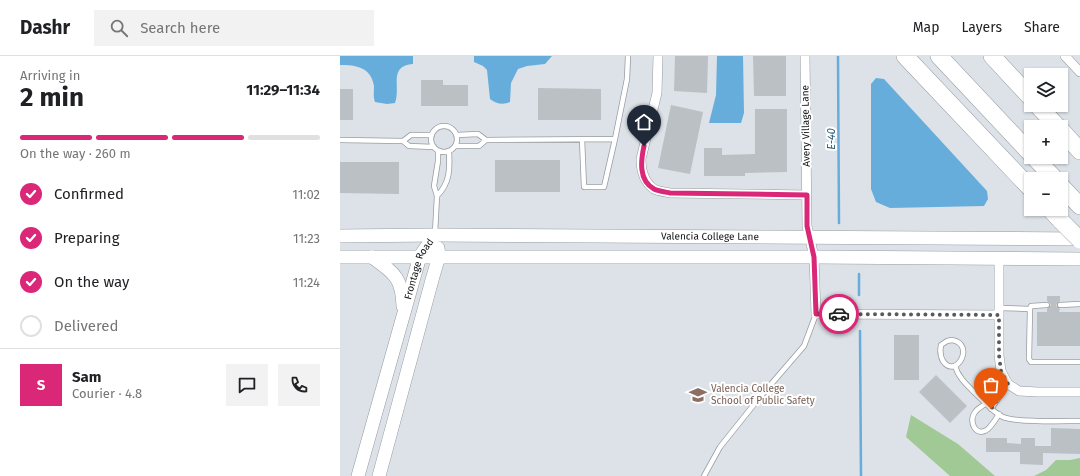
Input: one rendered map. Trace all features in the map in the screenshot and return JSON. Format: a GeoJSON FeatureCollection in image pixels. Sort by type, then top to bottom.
{"type":"FeatureCollection","features":[{"type":"Feature","properties":{"kind":"highway"},"geometry":{"type":"LineString","coordinates":[[905,56],[1024,182]]}},
{"type":"Feature","properties":{"kind":"highway"},"geometry":{"type":"LineString","coordinates":[[940,56],[1024,146]]}},
{"type":"Feature","properties":{"kind":"highway"},"geometry":{"type":"LineString","coordinates":[[992,56],[1024,90]]}},
{"type":"Feature","properties":{"kind":"highway"},"geometry":{"type":"LineString","coordinates":[[1044,112],[1051,120]]}},
{"type":"Feature","properties":{"kind":"highway"},"geometry":{"type":"LineString","coordinates":[[1068,138],[1080,151]]}},
{"type":"Feature","properties":{"kind":"highway"},"geometry":{"type":"LineString","coordinates":[[1041,164],[1048,172]]}},
{"type":"Feature","properties":{"kind":"highway"},"geometry":{"type":"LineString","coordinates":[[1068,193],[1080,206]]}},
{"type":"Feature","properties":{"kind":"highway"},"geometry":{"type":"LineString","coordinates":[[1057,216],[1080,240]]}},
{"type":"Feature","properties":{"kind":"street"},"geometry":{"type":"LineString","coordinates":[[658,56],[657,93],[641,159],[643,174],[647,183],[654,189],[670,193],[807,195]]}},
{"type":"Feature","properties":{"kind":"street","name":"Avery Village Lane"},"geometry":{"type":"LineString","coordinates":[[805,56],[807,226],[814,257],[816,314]]}},
{"type":"Feature","properties":{"kind":"street"},"geometry":{"type":"LineString","coordinates":[[1065,56],[1080,72]]}},
{"type":"Feature","properties":{"kind":"street","name":"Valencia College Lane"},"geometry":{"type":"LineString","coordinates":[[340,236],[435,235],[809,237],[1080,240]]}},
{"type":"Feature","properties":{"kind":"street","name":"Frontage Road"},"geometry":{"type":"LineString","coordinates":[[358,476],[420,256],[435,235]]}},
{"type":"Feature","properties":{"kind":"street","name":"Frontage Road"},"geometry":{"type":"LineString","coordinates":[[379,476],[439,256],[435,235]]}},
{"type":"Feature","properties":{"kind":"street"},"geometry":{"type":"LineString","coordinates":[[1062,239],[1050,246],[1010,246],[1003,250],[999,258],[999,355],[1001,371],[1008,384],[1019,391],[1080,392]]}},
{"type":"Feature","properties":{"kind":"street","name":"Valencia College Lane"},"geometry":{"type":"LineString","coordinates":[[340,257],[814,257],[1080,259]]}},
{"type":"Feature","properties":{"kind":"street"},"geometry":{"type":"LineString","coordinates":[[372,257],[396,277],[402,291],[403,318]]}},
{"type":"Feature","properties":{"kind":"street"},"geometry":{"type":"LineString","coordinates":[[816,314],[999,312]]}},
{"type":"Feature","properties":{"kind":"lane"},"geometry":{"type":"LineString","coordinates":[[582,139],[584,187],[604,187],[627,79],[628,56]]}},
{"type":"Feature","properties":{"kind":"lane"},"geometry":{"type":"LineString","coordinates":[[444,126],[451,128],[456,135],[457,143],[449,152],[445,153],[438,151],[431,143],[432,135],[436,129],[444,126]]}},
{"type":"Feature","properties":{"kind":"lane"},"geometry":{"type":"LineString","coordinates":[[456,135],[478,134],[486,140],[615,139]]}},
{"type":"Feature","properties":{"kind":"lane"},"geometry":{"type":"LineString","coordinates":[[340,140],[403,141],[411,135],[432,135]]}},
{"type":"Feature","properties":{"kind":"lane"},"geometry":{"type":"LineString","coordinates":[[455,146],[479,146],[486,140]]}},
{"type":"Feature","properties":{"kind":"lane"},"geometry":{"type":"LineString","coordinates":[[403,141],[409,146],[434,147]]}},
{"type":"Feature","properties":{"kind":"lane"},"geometry":{"type":"LineString","coordinates":[[435,235],[435,206],[437,196],[434,186],[438,151]]}},
{"type":"Feature","properties":{"kind":"lane"},"geometry":{"type":"LineString","coordinates":[[437,196],[444,189],[449,174],[449,152]]}},
{"type":"Feature","properties":{"kind":"lane"},"geometry":{"type":"LineString","coordinates":[[1060,305],[1080,304]]}},
{"type":"Feature","properties":{"kind":"lane"},"geometry":{"type":"LineString","coordinates":[[999,312],[1030,309],[1031,306],[1034,305],[1047,305]]}},
{"type":"Feature","properties":{"kind":"lane"},"geometry":{"type":"LineString","coordinates":[[1030,309],[1031,362],[1080,362]]}},
{"type":"Feature","properties":{"kind":"lane"},"geometry":{"type":"LineString","coordinates":[[704,476],[720,447],[760,397],[804,346],[816,314]]}},
{"type":"Feature","properties":{"kind":"lane"},"geometry":{"type":"LineString","coordinates":[[947,341],[955,341],[961,345],[962,359],[956,366],[950,366],[942,360],[940,353],[941,345],[947,341]]}},
{"type":"Feature","properties":{"kind":"lane"},"geometry":{"type":"LineString","coordinates":[[956,366],[957,372],[964,381],[991,409],[1004,417],[1015,420],[1080,421]]}},
{"type":"Feature","properties":{"kind":"lane"},"geometry":{"type":"LineString","coordinates":[[991,409],[1008,384]]}},
{"type":"Feature","properties":{"kind":"lane"},"geometry":{"type":"LineString","coordinates":[[986,403],[973,415],[972,425],[976,430],[980,432],[987,430],[999,414]]}},
{"type":"Feature","properties":{"kind":"green space"},"geometry":{"type":"Polygon","coordinates":[[[911,415],[958,444],[995,476],[950,476],[906,437],[911,415]]]}},
{"type":"Feature","properties":{"kind":"green space"},"geometry":{"type":"Polygon","coordinates":[[[1080,458],[1080,476],[1034,476],[1046,470],[1056,460],[1080,458]]]}},
{"type":"Feature","properties":{"kind":"water"},"geometry":{"type":"Polygon","coordinates":[[[340,56],[413,56],[413,64],[400,69],[397,78],[395,103],[387,104],[375,102],[374,86],[370,75],[362,68],[340,65],[340,56]]]}},
{"type":"Feature","properties":{"kind":"water"},"geometry":{"type":"Polygon","coordinates":[[[474,56],[552,56],[545,64],[527,66],[518,69],[511,83],[510,102],[502,104],[490,99],[487,70],[483,66],[474,62],[474,56]]]}},
{"type":"Feature","properties":{"kind":"water"},"geometry":{"type":"Polygon","coordinates":[[[717,56],[743,56],[744,113],[741,123],[709,123],[716,95],[717,56]]]}},
{"type":"Feature","properties":{"kind":"water"},"geometry":{"type":"Polygon","coordinates":[[[876,78],[884,79],[987,191],[988,199],[984,206],[890,208],[876,202],[871,189],[871,84],[876,78]]]}},
{"type":"Feature","properties":{"kind":"building"},"geometry":{"type":"Polygon","coordinates":[[[675,56],[708,56],[707,93],[674,91],[675,56]]]}},
{"type":"Feature","properties":{"kind":"building"},"geometry":{"type":"Polygon","coordinates":[[[753,56],[786,56],[786,96],[754,96],[753,56]]]}},
{"type":"Feature","properties":{"kind":"building"},"geometry":{"type":"Polygon","coordinates":[[[421,80],[443,80],[443,85],[468,85],[468,106],[421,106],[421,80]]]}},
{"type":"Feature","properties":{"kind":"building"},"geometry":{"type":"Polygon","coordinates":[[[538,88],[601,89],[601,120],[538,120],[538,88]]]}},
{"type":"Feature","properties":{"kind":"building"},"geometry":{"type":"Polygon","coordinates":[[[340,89],[353,89],[353,120],[340,120],[340,89]]]}},
{"type":"Feature","properties":{"kind":"building"},"geometry":{"type":"Polygon","coordinates":[[[671,105],[703,112],[690,174],[658,168],[671,105]]]}},
{"type":"Feature","properties":{"kind":"building"},"geometry":{"type":"Polygon","coordinates":[[[755,109],[787,109],[787,172],[745,173],[745,176],[704,176],[704,148],[722,148],[722,155],[755,154],[755,109]]]}},
{"type":"Feature","properties":{"kind":"building"},"geometry":{"type":"Polygon","coordinates":[[[495,160],[560,160],[560,192],[495,192],[495,160]]]}},
{"type":"Feature","properties":{"kind":"building"},"geometry":{"type":"Polygon","coordinates":[[[340,162],[399,162],[399,194],[340,193],[340,162]]]}},
{"type":"Feature","properties":{"kind":"building"},"geometry":{"type":"Polygon","coordinates":[[[1047,296],[1060,296],[1060,301],[1056,305],[1060,309],[1059,312],[1080,312],[1080,346],[1037,346],[1037,312],[1047,312],[1047,309],[1051,305],[1047,301],[1047,296]]]}},
{"type":"Feature","properties":{"kind":"building"},"geometry":{"type":"Polygon","coordinates":[[[894,335],[919,335],[919,380],[894,380],[894,335]]]}},
{"type":"Feature","properties":{"kind":"building"},"geometry":{"type":"Polygon","coordinates":[[[936,375],[967,406],[950,423],[919,392],[936,375]]]}},
{"type":"Feature","properties":{"kind":"building"},"geometry":{"type":"Polygon","coordinates":[[[1051,428],[1080,429],[1080,454],[1043,453],[1043,465],[1020,464],[1020,452],[986,452],[986,438],[1007,438],[1007,443],[1021,444],[1021,438],[1035,438],[1035,446],[1051,446],[1051,428]]]}},
{"type":"Feature","properties":{"kind":"waterway","name":"E-40"},"geometry":{"type":"LineString","coordinates":[[838,56],[839,223]]}},
{"type":"Feature","properties":{"kind":"waterway","name":"E-40"},"geometry":{"type":"LineString","coordinates":[[859,274],[859,295]]}},
{"type":"Feature","properties":{"kind":"waterway","name":"E-40"},"geometry":{"type":"LineString","coordinates":[[860,331],[861,476]]}},
{"type":"Feature","properties":{"kind":"way so far"},"geometry":{"type":"LineString","coordinates":[[839,314],[999,315],[999,355],[1001,371],[1008,384],[991,409]]}},
{"type":"Feature","properties":{"kind":"place","name":"Valencia College School of Public Safety"},"geometry":{"type":"Point","coordinates":[698,395]}},
{"type":"Feature","properties":{"kind":"route"},"geometry":{"type":"LineString","coordinates":[[644,146],[641,167],[647,183],[654,189],[670,193],[807,195],[807,226],[814,257],[816,314],[839,314]]}}]}
